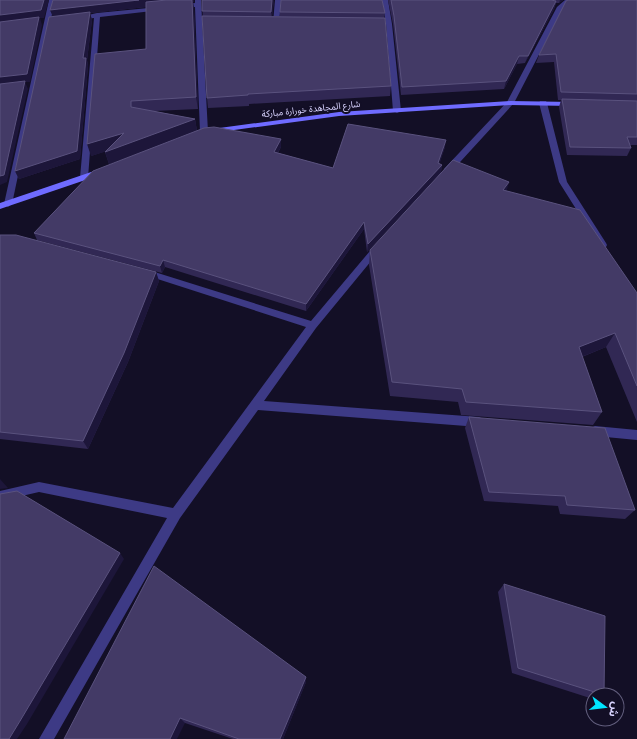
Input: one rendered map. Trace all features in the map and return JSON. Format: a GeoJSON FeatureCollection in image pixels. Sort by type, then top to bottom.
{"type":"FeatureCollection","features":[{"type":"Feature","properties":{"kind":"street"},"geometry":{"type":"LineString","coordinates":[[4,205],[29,85],[52,0]]}},
{"type":"Feature","properties":{"kind":"street"},"geometry":{"type":"LineString","coordinates":[[276,23],[278,0]]}},
{"type":"Feature","properties":{"kind":"street"},"geometry":{"type":"LineString","coordinates":[[385,0],[398,111]]}},
{"type":"Feature","properties":{"kind":"street"},"geometry":{"type":"LineString","coordinates":[[442,178],[510,103],[560,8],[569,0]]}},
{"type":"Feature","properties":{"kind":"street"},"geometry":{"type":"LineString","coordinates":[[175,7],[198,2],[201,133]]}},
{"type":"Feature","properties":{"kind":"street"},"geometry":{"type":"LineString","coordinates":[[552,6],[560,8]]}},
{"type":"Feature","properties":{"kind":"street"},"geometry":{"type":"LineString","coordinates":[[68,19],[167,8]]}},
{"type":"Feature","properties":{"kind":"street"},"geometry":{"type":"LineString","coordinates":[[84,178],[97,15]]}},
{"type":"Feature","properties":{"kind":"street"},"geometry":{"type":"LineString","coordinates":[[199,22],[207,22]]}},
{"type":"Feature","properties":{"kind":"street"},"geometry":{"type":"LineString","coordinates":[[268,23],[283,23]]}},
{"type":"Feature","properties":{"kind":"street"},"geometry":{"type":"LineString","coordinates":[[381,24],[389,24]]}},
{"type":"Feature","properties":{"kind":"street","name":"شارع المجاهدة خورارة مباركة"},"geometry":{"type":"LineString","coordinates":[[201,133],[339,114],[510,103],[582,104]]}},
{"type":"Feature","properties":{"kind":"street"},"geometry":{"type":"LineString","coordinates":[[543,103],[563,182],[608,252]]}},
{"type":"Feature","properties":{"kind":"street"},"geometry":{"type":"LineString","coordinates":[[4,205],[105,170]]}},
{"type":"Feature","properties":{"kind":"street"},"geometry":{"type":"LineString","coordinates":[[46,739],[176,514],[313,325],[384,241]]}},
{"type":"Feature","properties":{"kind":"street"},"geometry":{"type":"LineString","coordinates":[[136,270],[313,325]]}},
{"type":"Feature","properties":{"kind":"street"},"geometry":{"type":"LineString","coordinates":[[254,405],[488,423]]}},
{"type":"Feature","properties":{"kind":"street"},"geometry":{"type":"LineString","coordinates":[[582,430],[637,435]]}},
{"type":"Feature","properties":{"kind":"street"},"geometry":{"type":"LineString","coordinates":[[0,496],[39,487],[176,514]]}},
{"type":"Feature","properties":{"kind":"building"},"geometry":{"type":"Polygon","coordinates":[[[0,0],[44,0],[41,10],[0,15],[0,0]]]}},
{"type":"Feature","properties":{"kind":"building"},"geometry":{"type":"Polygon","coordinates":[[[53,0],[139,0],[50,10],[53,0]]]}},
{"type":"Feature","properties":{"kind":"building"},"geometry":{"type":"Polygon","coordinates":[[[192,0],[196,97],[131,101],[131,107],[195,119],[105,152],[124,133],[87,144],[95,54],[146,49],[146,2],[192,0]]]}},
{"type":"Feature","properties":{"kind":"building"},"geometry":{"type":"Polygon","coordinates":[[[202,0],[272,0],[271,12],[202,11],[202,0]]]}},
{"type":"Feature","properties":{"kind":"building"},"geometry":{"type":"Polygon","coordinates":[[[281,0],[382,0],[385,13],[280,12],[281,0]]]}},
{"type":"Feature","properties":{"kind":"building"},"geometry":{"type":"Polygon","coordinates":[[[391,0],[556,1],[528,56],[519,56],[506,81],[402,87],[391,0]]]}},
{"type":"Feature","properties":{"kind":"building"},"geometry":{"type":"Polygon","coordinates":[[[637,0],[637,94],[561,92],[556,54],[539,55],[566,1],[637,0]]]}},
{"type":"Feature","properties":{"kind":"building"},"geometry":{"type":"Polygon","coordinates":[[[90,12],[83,58],[86,58],[77,151],[15,171],[49,17],[90,12]]]}},
{"type":"Feature","properties":{"kind":"building"},"geometry":{"type":"Polygon","coordinates":[[[202,16],[385,18],[391,86],[248,94],[207,98],[202,16]]]}},
{"type":"Feature","properties":{"kind":"building"},"geometry":{"type":"Polygon","coordinates":[[[39,17],[27,74],[0,77],[0,22],[39,17]]]}},
{"type":"Feature","properties":{"kind":"building"},"geometry":{"type":"Polygon","coordinates":[[[25,81],[4,175],[0,176],[0,84],[25,81]]]}},
{"type":"Feature","properties":{"kind":"building"},"geometry":{"type":"Polygon","coordinates":[[[562,99],[637,101],[637,137],[627,137],[631,148],[570,147],[562,99]]]}},
{"type":"Feature","properties":{"kind":"building"},"geometry":{"type":"Polygon","coordinates":[[[348,124],[446,140],[438,163],[442,165],[368,244],[364,222],[306,304],[163,260],[160,266],[34,233],[93,171],[204,128],[214,127],[281,139],[274,152],[333,168],[348,124]]]}},
{"type":"Feature","properties":{"kind":"building"},"geometry":{"type":"Polygon","coordinates":[[[453,160],[509,182],[503,190],[580,210],[637,293],[637,386],[615,333],[579,347],[602,412],[466,402],[462,389],[392,382],[370,250],[453,160]]]}},
{"type":"Feature","properties":{"kind":"building"},"geometry":{"type":"Polygon","coordinates":[[[0,235],[16,235],[156,272],[124,353],[83,441],[0,432],[0,235]]]}},
{"type":"Feature","properties":{"kind":"building"},"geometry":{"type":"Polygon","coordinates":[[[469,417],[605,428],[635,510],[567,505],[565,496],[489,492],[469,417]]]}},
{"type":"Feature","properties":{"kind":"building"},"geometry":{"type":"Polygon","coordinates":[[[17,491],[120,553],[9,739],[0,739],[0,494],[17,491]]]}},
{"type":"Feature","properties":{"kind":"building"},"geometry":{"type":"Polygon","coordinates":[[[154,566],[306,677],[280,739],[239,739],[180,718],[170,739],[64,739],[154,566]]]}},
{"type":"Feature","properties":{"kind":"building"},"geometry":{"type":"Polygon","coordinates":[[[504,584],[605,616],[604,687],[585,687],[585,689],[518,668],[504,584]]]}}]}
